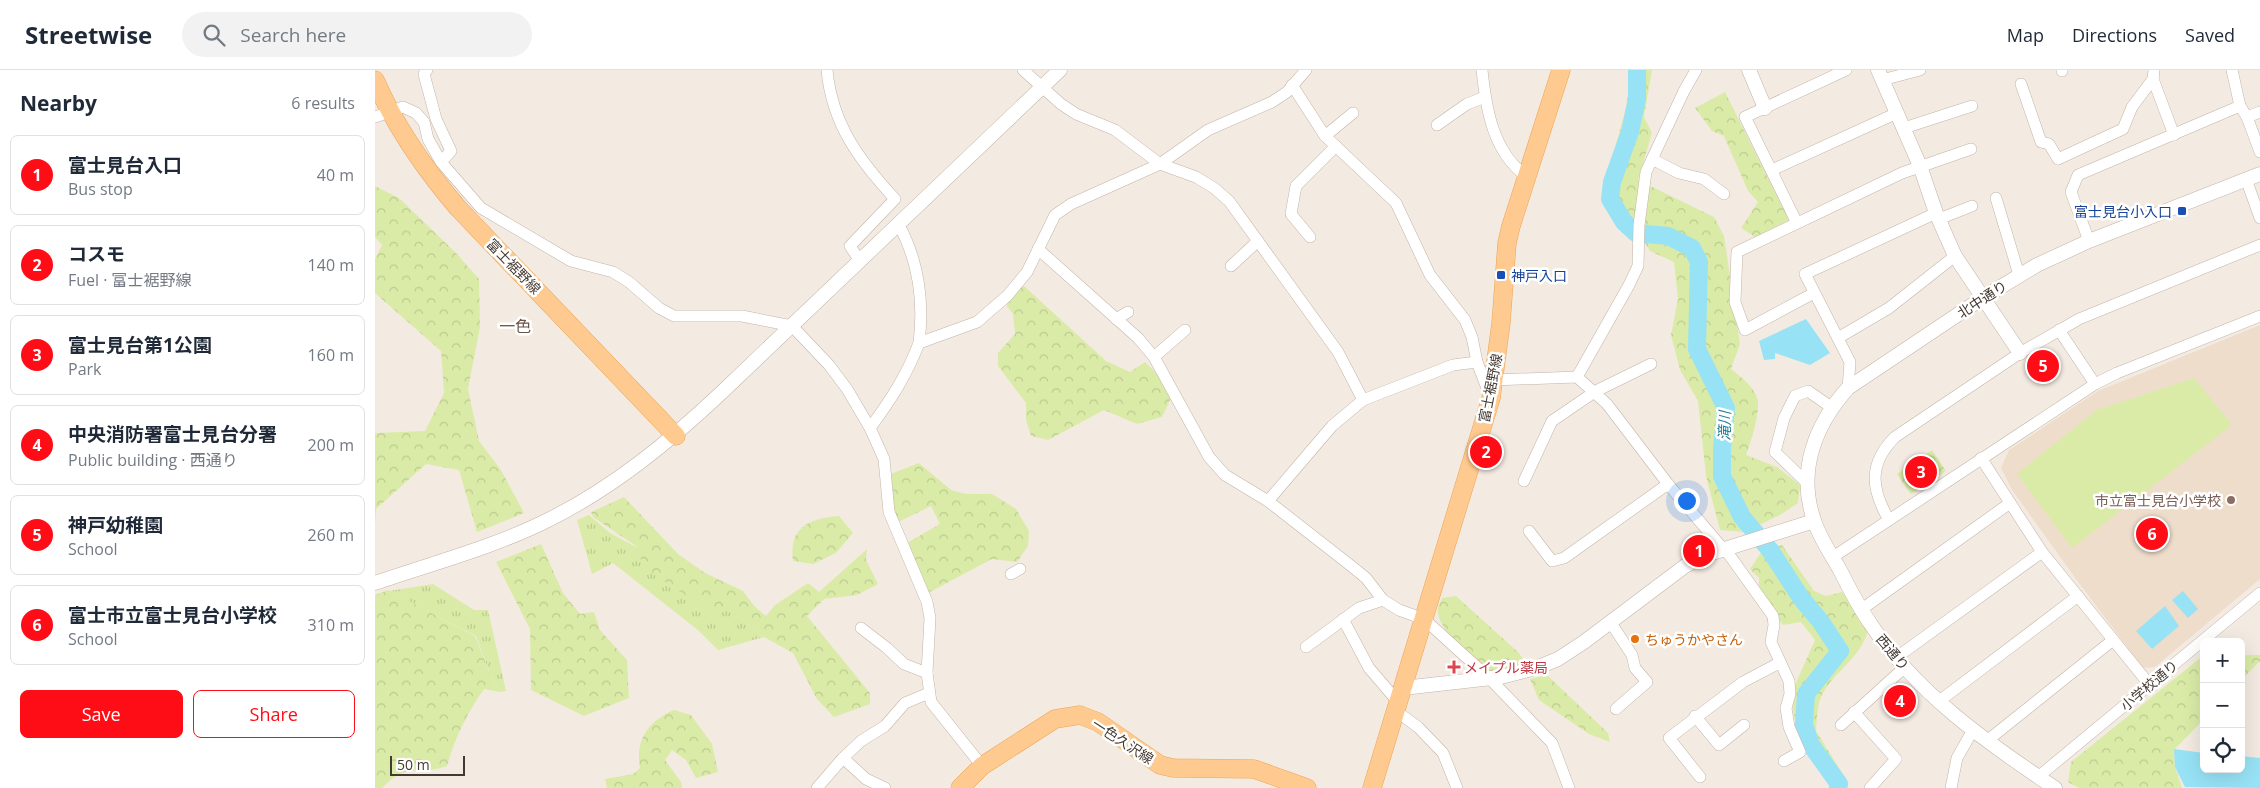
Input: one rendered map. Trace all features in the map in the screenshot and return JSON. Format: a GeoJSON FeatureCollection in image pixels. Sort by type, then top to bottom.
{"type":"FeatureCollection","features":[{"type":"Feature","properties":{"kind":"main road","name":"富士裾野線"},"geometry":{"type":"LineString","coordinates":[[1372,788],[1491,398],[1501,323],[1507,243],[1526,176],[1561,70]]}},
{"type":"Feature","properties":{"kind":"main road","name":"富士裾野線"},"geometry":{"type":"LineString","coordinates":[[375,80],[382,114],[458,208],[676,436]]}},
{"type":"Feature","properties":{"kind":"main road","name":"一色久沢線"},"geometry":{"type":"LineString","coordinates":[[960,788],[982,766],[1055,719],[1080,716],[1098,722],[1160,765],[1173,768],[1254,769],[1307,788]]}},
{"type":"Feature","properties":{"kind":"street"},"geometry":{"type":"LineString","coordinates":[[427,70],[425,74],[436,119],[451,151],[441,162]]}},
{"type":"Feature","properties":{"kind":"street"},"geometry":{"type":"LineString","coordinates":[[827,70],[834,110],[849,142],[895,199],[850,246],[860,261]]}},
{"type":"Feature","properties":{"kind":"street"},"geometry":{"type":"LineString","coordinates":[[1023,70],[1061,104],[1076,114],[1115,130],[1160,164],[1196,178],[1214,188],[1229,201],[1338,352],[1363,400]]}},
{"type":"Feature","properties":{"kind":"street"},"geometry":{"type":"LineString","coordinates":[[375,582],[479,548],[550,519],[639,463],[676,436],[1060,70]]}},
{"type":"Feature","properties":{"kind":"street"},"geometry":{"type":"LineString","coordinates":[[919,343],[977,322],[1007,296],[1027,272],[1055,215],[1071,204],[1160,164],[1208,130],[1272,102],[1287,92],[1306,70]]}},
{"type":"Feature","properties":{"kind":"street"},"geometry":{"type":"LineString","coordinates":[[1483,70],[1485,97],[1492,125],[1501,147],[1513,166],[1526,176]]}},
{"type":"Feature","properties":{"kind":"street"},"geometry":{"type":"LineString","coordinates":[[1577,377],[1638,266],[1637,246],[1645,179],[1684,91],[1696,70]]}},
{"type":"Feature","properties":{"kind":"street"},"geometry":{"type":"LineString","coordinates":[[1749,70],[1765,108]]}},
{"type":"Feature","properties":{"kind":"street"},"geometry":{"type":"LineString","coordinates":[[1797,223],[1745,118],[1846,70]]}},
{"type":"Feature","properties":{"kind":"street"},"geometry":{"type":"LineString","coordinates":[[1920,70],[1880,75],[1920,166],[1937,216],[1955,256],[2020,353]]}},
{"type":"Feature","properties":{"kind":"street"},"geometry":{"type":"LineString","coordinates":[[2232,70],[2240,106],[2247,117],[2260,152]]}},
{"type":"Feature","properties":{"kind":"street"},"geometry":{"type":"LineString","coordinates":[[2153,74],[2174,135]]}},
{"type":"Feature","properties":{"kind":"street"},"geometry":{"type":"LineString","coordinates":[[2021,84],[2041,142],[2049,144],[2058,159],[2123,129],[2132,107],[2153,74]]}},
{"type":"Feature","properties":{"kind":"street"},"geometry":{"type":"LineString","coordinates":[[1292,85],[1325,136],[1396,204],[1434,280],[1465,320],[1477,362],[1491,398]]}},
{"type":"Feature","properties":{"kind":"street"},"geometry":{"type":"LineString","coordinates":[[1437,125],[1467,104],[1485,97]]}},
{"type":"Feature","properties":{"kind":"street"},"geometry":{"type":"LineString","coordinates":[[1904,128],[1972,106]]}},
{"type":"Feature","properties":{"kind":"street"},"geometry":{"type":"LineString","coordinates":[[2089,241],[2071,192],[2078,175],[2240,106]]}},
{"type":"Feature","properties":{"kind":"street"},"geometry":{"type":"LineString","coordinates":[[382,114],[403,107],[416,113],[424,122],[428,139],[441,162],[481,208],[571,261],[613,272],[629,282],[659,308],[674,316],[742,316],[793,326],[829,365],[847,389],[870,428],[884,459],[889,512],[927,602],[930,618],[927,673],[931,702],[982,766]]}},
{"type":"Feature","properties":{"kind":"street"},"geometry":{"type":"LineString","coordinates":[[2247,117],[2260,112]]}},
{"type":"Feature","properties":{"kind":"street"},"geometry":{"type":"LineString","coordinates":[[1325,136],[1353,113]]}},
{"type":"Feature","properties":{"kind":"street"},"geometry":{"type":"LineString","coordinates":[[1772,170],[1897,113]]}},
{"type":"Feature","properties":{"kind":"street"},"geometry":{"type":"LineString","coordinates":[[1310,238],[1291,214],[1296,186],[1336,146]]}},
{"type":"Feature","properties":{"kind":"street"},"geometry":{"type":"LineString","coordinates":[[1814,293],[1745,330],[1735,302],[1737,252],[1920,166],[1971,149]]}},
{"type":"Feature","properties":{"kind":"street"},"geometry":{"type":"LineString","coordinates":[[1653,159],[1679,173],[1704,179],[1724,194]]}},
{"type":"Feature","properties":{"kind":"street","name":"北中通り"},"geometry":{"type":"LineString","coordinates":[[1814,521],[1807,483],[1809,462],[1814,442],[1831,407],[1848,388],[2019,274],[2089,241],[2260,174]]}},
{"type":"Feature","properties":{"kind":"street"},"geometry":{"type":"LineString","coordinates":[[2246,179],[2260,218]]}},
{"type":"Feature","properties":{"kind":"street"},"geometry":{"type":"LineString","coordinates":[[1996,198],[2019,274]]}},
{"type":"Feature","properties":{"kind":"street"},"geometry":{"type":"LineString","coordinates":[[1848,388],[1850,362],[1805,274],[1937,216],[1972,206]]}},
{"type":"Feature","properties":{"kind":"street"},"geometry":{"type":"LineString","coordinates":[[870,428],[893,397],[919,343],[922,305],[909,244],[899,225]]}},
{"type":"Feature","properties":{"kind":"street"},"geometry":{"type":"LineString","coordinates":[[1231,266],[1257,241]]}},
{"type":"Feature","properties":{"kind":"street"},"geometry":{"type":"LineString","coordinates":[[1889,520],[1875,492],[1874,480],[1876,465],[1888,444],[1895,437],[2020,353],[2079,319],[2260,245]]}},
{"type":"Feature","properties":{"kind":"street"},"geometry":{"type":"LineString","coordinates":[[1038,250],[1138,338],[1154,357],[1209,457],[1225,475],[1269,501],[1366,578],[1383,600],[1399,610],[1424,619],[1489,678],[1551,743],[1569,788]]}},
{"type":"Feature","properties":{"kind":"street"},"geometry":{"type":"LineString","coordinates":[[1839,338],[1889,308],[1955,256]]}},
{"type":"Feature","properties":{"kind":"street"},"geometry":{"type":"LineString","coordinates":[[1116,320],[1128,312]]}},
{"type":"Feature","properties":{"kind":"street"},"geometry":{"type":"LineString","coordinates":[[1833,558],[2095,384],[2117,373],[2260,316]]}},
{"type":"Feature","properties":{"kind":"street"},"geometry":{"type":"LineString","coordinates":[[1154,357],[1185,330]]}},
{"type":"Feature","properties":{"kind":"street"},"geometry":{"type":"LineString","coordinates":[[2059,330],[2095,384]]}},
{"type":"Feature","properties":{"kind":"street"},"geometry":{"type":"LineString","coordinates":[[1269,501],[1332,426],[1363,400],[1453,365],[1477,362]]}},
{"type":"Feature","properties":{"kind":"street"},"geometry":{"type":"LineString","coordinates":[[1524,481],[1552,421],[1596,391],[1651,364]]}},
{"type":"Feature","properties":{"kind":"street"},"geometry":{"type":"LineString","coordinates":[[1493,380],[1577,377],[1596,391],[1644,450],[1668,484],[1727,549],[1773,616],[1774,625],[1771,642],[1779,663],[1789,681],[1790,694],[1786,708],[1789,727],[1800,752],[1784,761]]}},
{"type":"Feature","properties":{"kind":"street"},"geometry":{"type":"LineString","coordinates":[[1807,483],[1775,452],[1784,418],[1795,396],[1808,391],[1831,407]]}},
{"type":"Feature","properties":{"kind":"street"},"geometry":{"type":"LineString","coordinates":[[1981,458],[2042,552],[2149,684]]}},
{"type":"Feature","properties":{"kind":"street"},"geometry":{"type":"LineString","coordinates":[[1529,531],[1552,561],[1564,558],[1668,484]]}},
{"type":"Feature","properties":{"kind":"street"},"geometry":{"type":"LineString","coordinates":[[1862,609],[2010,503]]}},
{"type":"Feature","properties":{"kind":"street"},"geometry":{"type":"LineString","coordinates":[[1399,700],[1536,668],[1558,659],[1611,623],[1685,566],[1727,549],[1814,521]]}},
{"type":"Feature","properties":{"kind":"street","name":"西通り"},"geometry":{"type":"LineString","coordinates":[[1814,521],[1869,622],[1901,662],[1938,702],[1973,730],[2055,788]]}},
{"type":"Feature","properties":{"kind":"street"},"geometry":{"type":"LineString","coordinates":[[1841,725],[1901,662],[2042,552]]}},
{"type":"Feature","properties":{"kind":"street","name":"小学校通り"},"geometry":{"type":"LineString","coordinates":[[2038,777],[2260,593]]}},
{"type":"Feature","properties":{"kind":"street"},"geometry":{"type":"LineString","coordinates":[[1938,702],[2077,596]]}},
{"type":"Feature","properties":{"kind":"street"},"geometry":{"type":"LineString","coordinates":[[1306,647],[1359,608],[1383,600]]}},
{"type":"Feature","properties":{"kind":"street"},"geometry":{"type":"LineString","coordinates":[[1343,619],[1369,668],[1399,700],[1418,727],[1443,753],[1457,788]]}},
{"type":"Feature","properties":{"kind":"street"},"geometry":{"type":"LineString","coordinates":[[1611,623],[1632,655],[1635,668],[1647,682],[1616,709]]}},
{"type":"Feature","properties":{"kind":"street"},"geometry":{"type":"LineString","coordinates":[[861,628],[887,648],[903,664],[927,673]]}},
{"type":"Feature","properties":{"kind":"street"},"geometry":{"type":"LineString","coordinates":[[1988,740],[2113,640]]}},
{"type":"Feature","properties":{"kind":"street"},"geometry":{"type":"LineString","coordinates":[[1700,777],[1669,738],[1695,716],[1743,682],[1779,663]]}},
{"type":"Feature","properties":{"kind":"street"},"geometry":{"type":"LineString","coordinates":[[817,788],[843,758],[861,742],[885,726],[905,703],[929,693]]}},
{"type":"Feature","properties":{"kind":"street"},"geometry":{"type":"LineString","coordinates":[[1853,712],[1896,759],[1870,788]]}},
{"type":"Feature","properties":{"kind":"street"},"geometry":{"type":"LineString","coordinates":[[1695,716],[1719,745],[1744,725]]}},
{"type":"Feature","properties":{"kind":"street"},"geometry":{"type":"LineString","coordinates":[[1951,788],[1957,758],[1973,730]]}},
{"type":"Feature","properties":{"kind":"street"},"geometry":{"type":"LineString","coordinates":[[843,758],[866,779],[885,788]]}},
{"type":"Feature","properties":{"kind":"shaded area"},"geometry":{"type":"Polygon","coordinates":[[[2260,325],[2260,579],[2155,667],[2143,668],[2012,490],[2001,468],[2009,450],[2098,391],[2260,325]]]}},
{"type":"Feature","properties":{"kind":"green space"},"geometry":{"type":"Polygon","coordinates":[[[1631,70],[1652,70],[1644,117],[1652,133],[1638,180],[1714,217],[1724,236],[1740,344],[1731,369],[1752,388],[1758,402],[1756,422],[1746,455],[1777,467],[1800,485],[1798,503],[1780,515],[1744,532],[1720,530],[1706,476],[1698,401],[1680,370],[1671,335],[1678,299],[1674,262],[1650,251],[1621,205],[1616,189],[1613,155],[1626,108],[1631,70]]]}},
{"type":"Feature","properties":{"kind":"green space"},"geometry":{"type":"Polygon","coordinates":[[[1725,92],[1789,220],[1755,237],[1741,228],[1758,202],[1748,191],[1724,136],[1712,131],[1695,108],[1725,92]]]}},
{"type":"Feature","properties":{"kind":"green space"},"geometry":{"type":"Polygon","coordinates":[[[375,186],[399,198],[456,253],[479,279],[480,327],[468,389],[479,441],[501,470],[524,513],[477,532],[459,470],[426,464],[376,509],[375,527],[375,433],[425,431],[444,393],[441,351],[375,293],[375,259],[382,245],[375,237],[375,186]]]}},
{"type":"Feature","properties":{"kind":"green space"},"geometry":{"type":"Polygon","coordinates":[[[1024,286],[1106,361],[1130,372],[1145,362],[1174,392],[1162,417],[1137,424],[1104,410],[1048,440],[1031,436],[1026,420],[1026,403],[998,366],[998,353],[1015,334],[1013,314],[1007,306],[1007,296],[1024,286]]]}},
{"type":"Feature","properties":{"kind":"green space"},"geometry":{"type":"Polygon","coordinates":[[[2194,378],[2232,425],[2072,548],[2017,474],[2097,410],[2194,378]]]}},
{"type":"Feature","properties":{"kind":"green space"},"geometry":{"type":"Polygon","coordinates":[[[1932,450],[1946,471],[1911,494],[1897,474],[1932,450]]]}},
{"type":"Feature","properties":{"kind":"green space"},"geometry":{"type":"Polygon","coordinates":[[[919,463],[951,490],[966,494],[992,494],[1016,509],[1029,531],[1028,546],[1017,562],[992,559],[928,593],[907,543],[940,524],[931,506],[894,524],[888,475],[919,463]]]}},
{"type":"Feature","properties":{"kind":"green space"},"geometry":{"type":"Polygon","coordinates":[[[624,497],[678,554],[705,573],[743,591],[755,607],[766,616],[775,605],[808,583],[819,592],[867,549],[866,560],[878,584],[857,595],[824,599],[807,616],[870,693],[870,704],[834,717],[817,699],[793,653],[764,637],[727,609],[715,615],[644,568],[636,546],[593,517],[591,512],[624,497]]]}},
{"type":"Feature","properties":{"kind":"green space"},"geometry":{"type":"Polygon","coordinates":[[[589,515],[610,533],[638,548],[645,568],[715,614],[726,608],[764,637],[718,650],[699,631],[613,563],[592,574],[577,520],[589,515]]]}},
{"type":"Feature","properties":{"kind":"green space"},"geometry":{"type":"Polygon","coordinates":[[[839,516],[853,533],[836,553],[813,564],[793,561],[792,550],[794,540],[797,533],[803,527],[818,519],[839,516]]]}},
{"type":"Feature","properties":{"kind":"green space"},"geometry":{"type":"Polygon","coordinates":[[[541,544],[563,593],[580,614],[594,612],[600,630],[627,660],[629,698],[584,716],[531,690],[530,629],[496,562],[541,544]]]}},
{"type":"Feature","properties":{"kind":"green space"},"geometry":{"type":"Polygon","coordinates":[[[1782,545],[1814,591],[1826,596],[1842,592],[1869,626],[1861,646],[1829,684],[1821,697],[1818,707],[1816,731],[1849,784],[1839,788],[1831,788],[1798,740],[1793,708],[1795,685],[1815,640],[1801,622],[1783,625],[1759,592],[1759,578],[1750,569],[1762,551],[1782,545]]]}},
{"type":"Feature","properties":{"kind":"green space"},"geometry":{"type":"Polygon","coordinates":[[[433,584],[474,610],[488,610],[506,691],[500,692],[490,674],[476,636],[389,591],[433,584]]]}},
{"type":"Feature","properties":{"kind":"green space"},"geometry":{"type":"Polygon","coordinates":[[[388,590],[475,636],[490,674],[500,692],[484,689],[462,726],[447,766],[428,770],[407,771],[392,779],[382,788],[375,788],[375,595],[388,590]]]}},
{"type":"Feature","properties":{"kind":"green space"},"geometry":{"type":"Polygon","coordinates":[[[1456,596],[1519,653],[1526,664],[1488,674],[1466,653],[1449,634],[1439,617],[1438,608],[1442,598],[1456,596]]]}},
{"type":"Feature","properties":{"kind":"green space"},"geometry":{"type":"Polygon","coordinates":[[[2245,655],[2260,655],[2260,661],[2245,676],[2245,655]]]}},
{"type":"Feature","properties":{"kind":"green space"},"geometry":{"type":"Polygon","coordinates":[[[2200,658],[2200,723],[2174,750],[2175,767],[2182,788],[2079,788],[2068,782],[2071,762],[2200,658]]]}},
{"type":"Feature","properties":{"kind":"green space"},"geometry":{"type":"Polygon","coordinates":[[[1547,675],[1608,733],[1610,742],[1589,734],[1539,700],[1530,679],[1547,675]]]}},
{"type":"Feature","properties":{"kind":"green space"},"geometry":{"type":"Polygon","coordinates":[[[674,710],[691,715],[712,744],[718,772],[696,778],[686,760],[672,750],[665,760],[681,782],[682,788],[607,788],[605,779],[633,774],[640,768],[640,749],[645,733],[657,720],[674,710]]]}},
{"type":"Feature","properties":{"kind":"water"},"geometry":{"type":"Polygon","coordinates":[[[1806,319],[1830,353],[1810,365],[1775,353],[1775,359],[1764,360],[1759,341],[1806,319]]]}},
{"type":"Feature","properties":{"kind":"water"},"geometry":{"type":"Polygon","coordinates":[[[2183,591],[2198,609],[2188,618],[2172,600],[2183,591]]]}},
{"type":"Feature","properties":{"kind":"water"},"geometry":{"type":"Polygon","coordinates":[[[2165,606],[2179,626],[2152,649],[2136,631],[2165,606]]]}},
{"type":"Feature","properties":{"kind":"water"},"geometry":{"type":"Polygon","coordinates":[[[2174,749],[2200,752],[2200,773],[2245,773],[2245,756],[2260,758],[2260,788],[2185,787],[2175,767],[2174,749]]]}},
{"type":"Feature","properties":{"kind":"waterway","name":"滝川"},"geometry":{"type":"LineString","coordinates":[[1637,70],[1637,99],[1630,132],[1612,182],[1610,199],[1624,222],[1636,233],[1668,236],[1692,248],[1699,262],[1697,349],[1726,408],[1722,448],[1722,476],[1742,517],[1770,550],[1801,598],[1821,622],[1840,651],[1806,694],[1804,725],[1811,745],[1839,784],[1838,788]]}},
{"type":"Feature","properties":{"kind":"place","name":"富士見台小入口"},"geometry":{"type":"Point","coordinates":[2182,211]}},
{"type":"Feature","properties":{"kind":"place","name":"神戸入口"},"geometry":{"type":"Point","coordinates":[1501,275]}},
{"type":"Feature","properties":{"kind":"place","name":"神戸幼稚園"},"geometry":{"type":"Point","coordinates":[2043,366]}},
{"type":"Feature","properties":{"kind":"place","name":"コスモ"},"geometry":{"type":"Point","coordinates":[1486,452]}},
{"type":"Feature","properties":{"kind":"place","name":"富士見台第1公園"},"geometry":{"type":"Point","coordinates":[1921,472]}},
{"type":"Feature","properties":{"kind":"place","name":"市立富士見台小学校"},"geometry":{"type":"Point","coordinates":[2231,500]}},
{"type":"Feature","properties":{"kind":"place","name":"富士市立富士見台小学校"},"geometry":{"type":"Point","coordinates":[2152,534]}},
{"type":"Feature","properties":{"kind":"place","name":"富士見台入口"},"geometry":{"type":"Point","coordinates":[1699,551]}},
{"type":"Feature","properties":{"kind":"place","name":"ちゅうかやさん"},"geometry":{"type":"Point","coordinates":[1635,639]}},
{"type":"Feature","properties":{"kind":"place","name":"メイプル薬局"},"geometry":{"type":"Point","coordinates":[1454,667]}},
{"type":"Feature","properties":{"kind":"place","name":"中央消防署富士見台分署"},"geometry":{"type":"Point","coordinates":[1900,701]}},
{"type":"Feature","properties":{"kind":"district","name":"一色"},"geometry":{"type":"Point","coordinates":[515,326]}}]}
